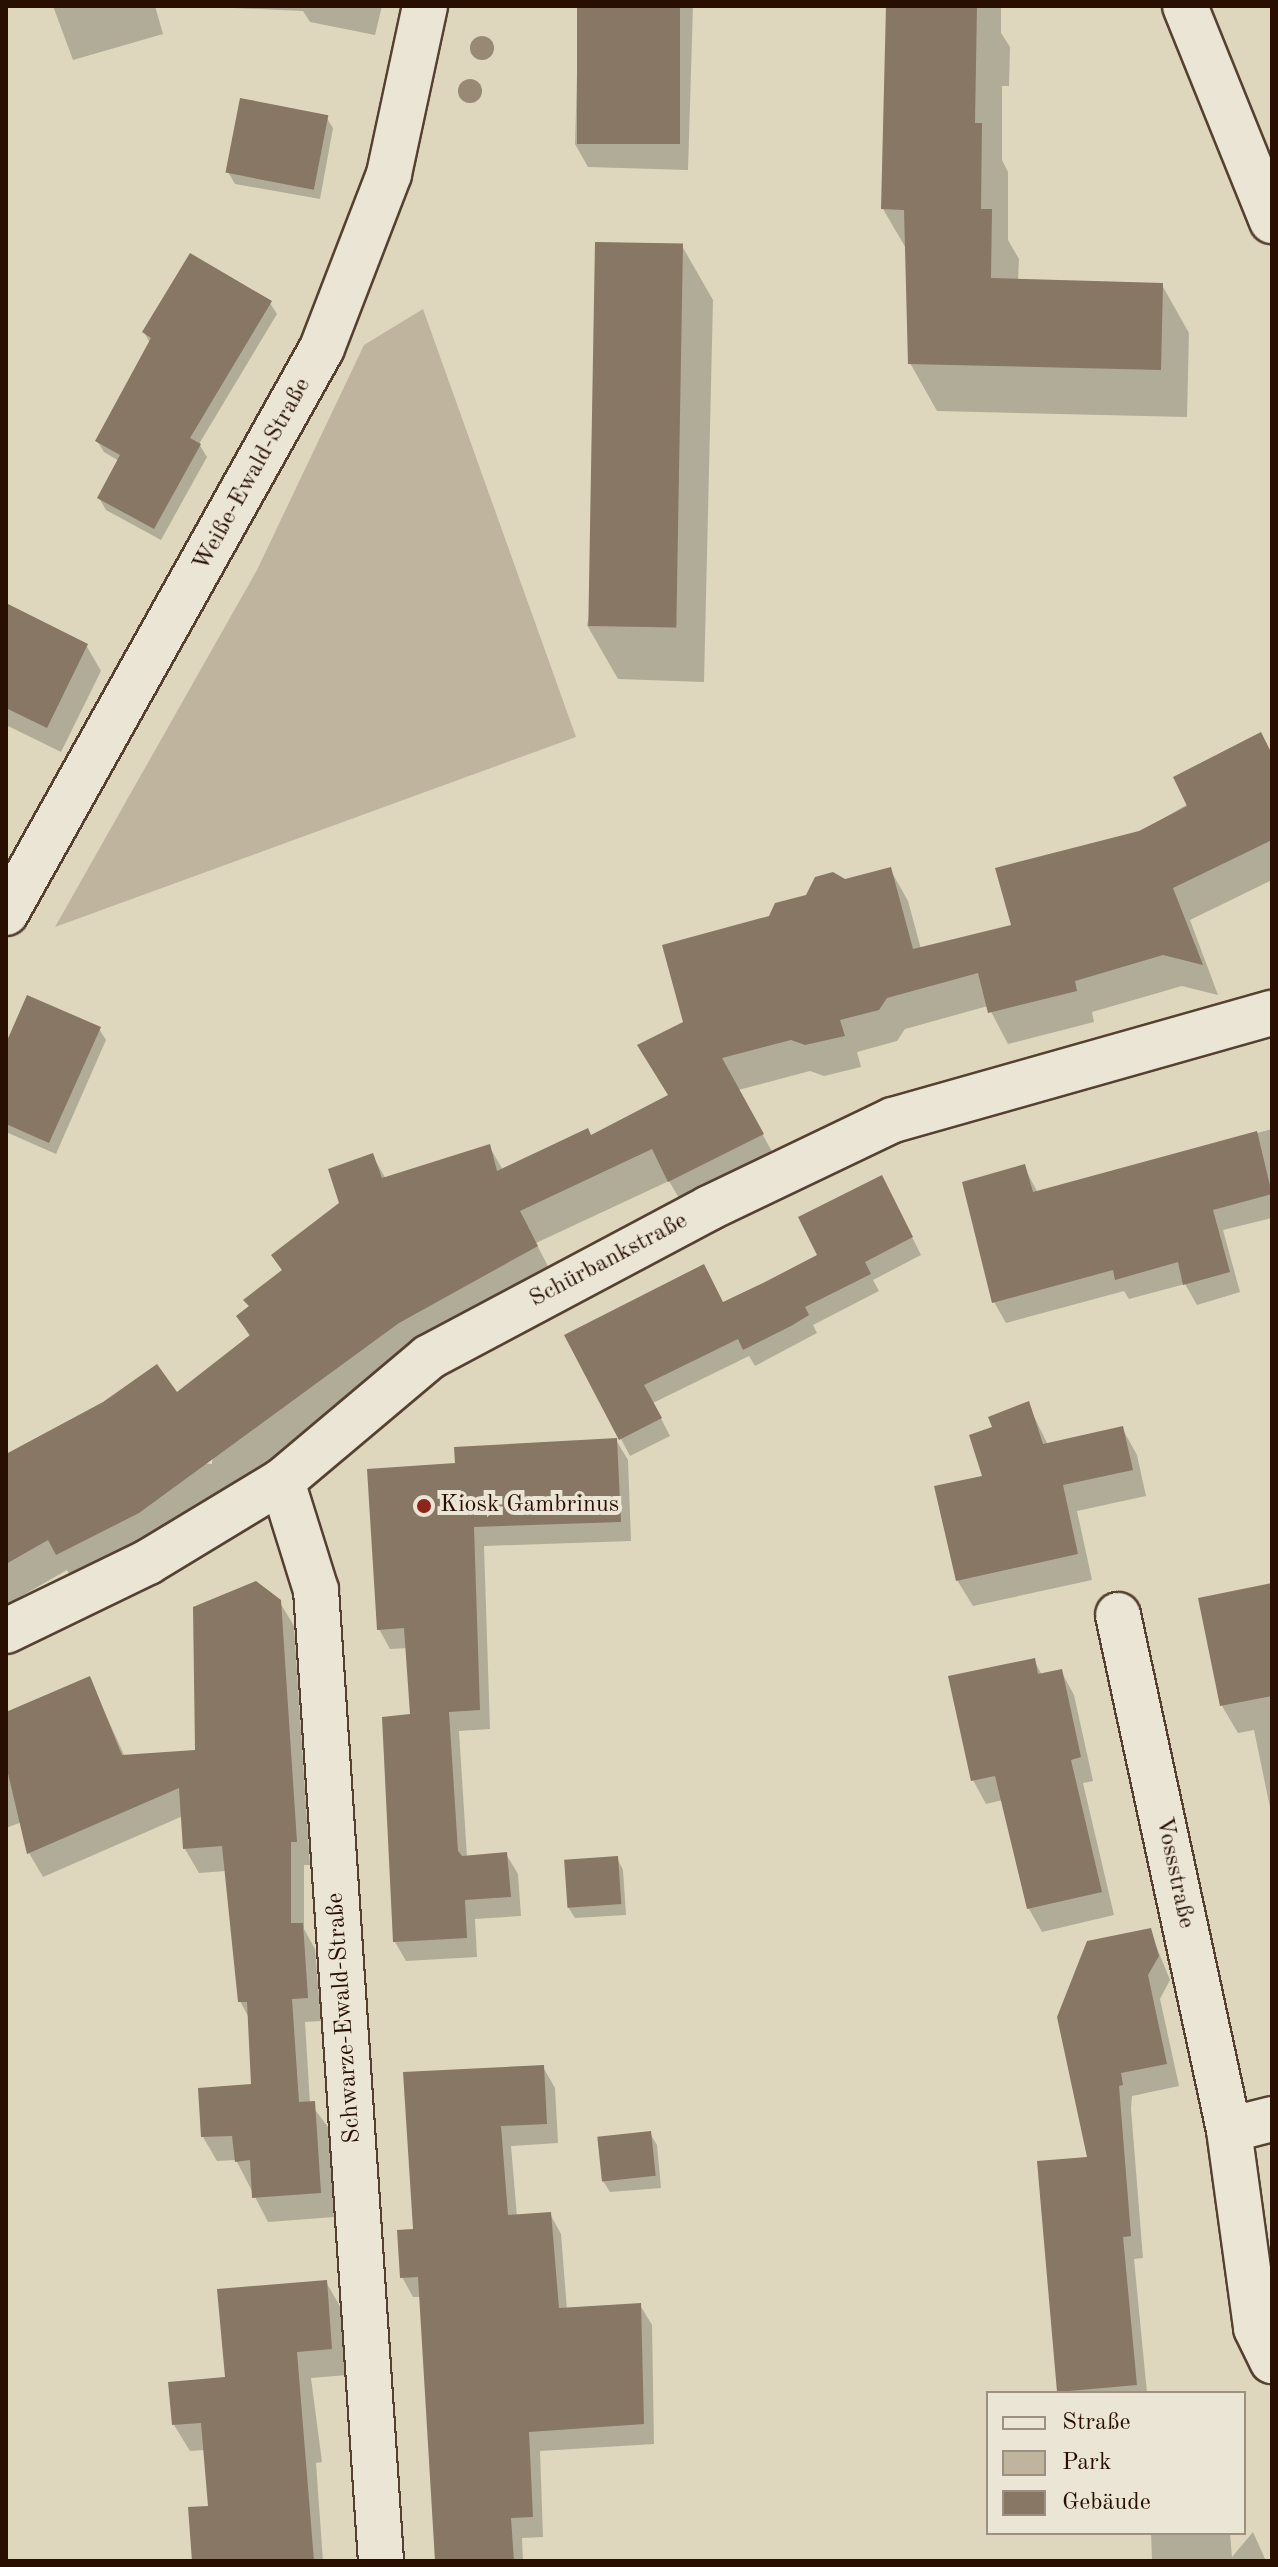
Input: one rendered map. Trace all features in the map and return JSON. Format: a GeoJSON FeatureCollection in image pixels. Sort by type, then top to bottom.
{"type":"FeatureCollection","features":[{"type":"Feature","properties":{"kind":"street","name":"Weiße-Ewald-Straße"},"geometry":{"type":"LineString","coordinates":[[7,908],[322,348],[389,174],[425,6]]}},
{"type":"Feature","properties":{"kind":"street"},"geometry":{"type":"LineString","coordinates":[[1185,6],[1272,221]]}},
{"type":"Feature","properties":{"kind":"street","name":"Schürbankstraße"},"geometry":{"type":"LineString","coordinates":[[6,1631],[148,1562],[282,1481],[429,1357],[709,1208],[893,1120],[1272,1013]]}},
{"type":"Feature","properties":{"kind":"street","name":"Schwarze-Ewald-Straße"},"geometry":{"type":"LineString","coordinates":[[282,1481],[316,1590],[381,2561]]}},
{"type":"Feature","properties":{"kind":"street","name":"Vossstraße"},"geometry":{"type":"LineString","coordinates":[[1118,1615],[1229,2130],[1256,2328],[1272,2361]]}},
{"type":"Feature","properties":{"kind":"street"},"geometry":{"type":"LineString","coordinates":[[1229,2130],[1272,2119]]}},
{"type":"Feature","properties":{"kind":"green space"},"geometry":{"type":"Polygon","coordinates":[[[423,309],[576,737],[55,927],[257,570],[364,345],[423,309]]]}},
{"type":"Feature","properties":{"kind":"building"},"geometry":{"type":"Polygon","coordinates":[[[577,6],[680,6],[680,144],[577,144],[577,6]]]}},
{"type":"Feature","properties":{"kind":"building"},"geometry":{"type":"Polygon","coordinates":[[[886,6],[977,6],[975,123],[982,123],[981,209],[992,209],[991,278],[1163,283],[1161,370],[908,364],[904,210],[881,209],[886,6]]]}},
{"type":"Feature","properties":{"kind":"building"},"geometry":{"type":"Polygon","coordinates":[[[240,98],[328,115],[314,190],[225,173],[240,98]]]}},
{"type":"Feature","properties":{"kind":"building"},"geometry":{"type":"Polygon","coordinates":[[[595,242],[683,244],[676,627],[588,626],[595,242]]]}},
{"type":"Feature","properties":{"kind":"building"},"geometry":{"type":"Polygon","coordinates":[[[190,253],[272,301],[190,438],[201,444],[154,529],[97,498],[120,455],[95,441],[151,338],[142,332],[190,253]]]}},
{"type":"Feature","properties":{"kind":"building"},"geometry":{"type":"Polygon","coordinates":[[[6,603],[88,644],[47,728],[6,708],[6,603]]]}},
{"type":"Feature","properties":{"kind":"building"},"geometry":{"type":"Polygon","coordinates":[[[1261,732],[1272,754],[1272,840],[1173,888],[1203,965],[1163,955],[1075,981],[1077,991],[988,1013],[978,973],[887,998],[879,1010],[840,1020],[845,1036],[805,1045],[791,1040],[722,1058],[764,1134],[668,1182],[652,1149],[520,1211],[538,1246],[399,1323],[139,1513],[56,1555],[48,1540],[6,1564],[6,1454],[103,1402],[157,1364],[177,1392],[250,1335],[236,1316],[249,1306],[243,1300],[282,1270],[271,1255],[339,1203],[328,1169],[373,1153],[382,1178],[490,1144],[497,1171],[588,1128],[591,1135],[668,1095],[637,1045],[683,1022],[662,945],[769,916],[775,903],[806,895],[815,877],[833,872],[845,879],[891,867],[913,949],[1011,925],[995,868],[1139,831],[1187,806],[1173,777],[1261,732]]]}},
{"type":"Feature","properties":{"kind":"building"},"geometry":{"type":"Polygon","coordinates":[[[27,995],[101,1027],[49,1143],[6,1124],[6,1043],[27,995]]]}},
{"type":"Feature","properties":{"kind":"building"},"geometry":{"type":"Polygon","coordinates":[[[1257,1131],[1272,1194],[1213,1210],[1230,1272],[1183,1285],[1178,1262],[1115,1280],[1113,1270],[992,1303],[962,1182],[1025,1164],[1033,1192],[1257,1131]]]}},
{"type":"Feature","properties":{"kind":"building"},"geometry":{"type":"Polygon","coordinates":[[[882,1175],[913,1237],[865,1262],[871,1274],[805,1307],[809,1315],[791,1326],[743,1350],[738,1339],[644,1385],[662,1418],[619,1440],[564,1335],[704,1264],[723,1302],[765,1282],[817,1255],[798,1217],[882,1175]]]}},
{"type":"Feature","properties":{"kind":"building"},"geometry":{"type":"Polygon","coordinates":[[[1029,1401],[1043,1444],[1123,1426],[1133,1470],[1063,1485],[1078,1554],[956,1581],[934,1486],[982,1476],[969,1435],[992,1427],[988,1417],[1029,1401]]]}},
{"type":"Feature","properties":{"kind":"building"},"geometry":{"type":"Polygon","coordinates":[[[617,1438],[621,1522],[474,1527],[480,1710],[449,1712],[458,1851],[462,1856],[507,1852],[511,1897],[465,1900],[467,1938],[393,1942],[382,1717],[410,1714],[404,1628],[377,1630],[367,1469],[455,1463],[454,1447],[617,1438]]]}},
{"type":"Feature","properties":{"kind":"building"},"geometry":{"type":"Polygon","coordinates":[[[256,1581],[281,1600],[297,1842],[291,1842],[291,1923],[303,1923],[308,1998],[292,1999],[299,2102],[315,2101],[321,2193],[252,2198],[250,2160],[235,2162],[232,2136],[201,2137],[198,2088],[251,2084],[247,2002],[238,2002],[222,1846],[183,1849],[179,1788],[27,1854],[6,1765],[6,1712],[90,1676],[122,1755],[195,1750],[193,1607],[256,1581]]]}},
{"type":"Feature","properties":{"kind":"building"},"geometry":{"type":"Polygon","coordinates":[[[1272,1583],[1272,1696],[1220,1706],[1198,1598],[1272,1583]]]}},
{"type":"Feature","properties":{"kind":"building"},"geometry":{"type":"Polygon","coordinates":[[[1035,1658],[1038,1674],[1062,1669],[1081,1757],[1071,1760],[1102,1892],[1027,1909],[995,1776],[971,1781],[948,1676],[1035,1658]]]}},
{"type":"Feature","properties":{"kind":"building"},"geometry":{"type":"Polygon","coordinates":[[[618,1856],[621,1904],[567,1908],[564,1860],[618,1856]]]}},
{"type":"Feature","properties":{"kind":"building"},"geometry":{"type":"Polygon","coordinates":[[[1151,1928],[1159,1956],[1148,1975],[1167,2064],[1121,2073],[1123,2085],[1119,2086],[1131,2236],[1123,2237],[1137,2385],[1057,2391],[1037,2161],[1087,2157],[1057,2017],[1087,1941],[1151,1928]]]}},
{"type":"Feature","properties":{"kind":"building"},"geometry":{"type":"Polygon","coordinates":[[[544,2065],[547,2124],[501,2126],[508,2215],[551,2212],[559,2308],[641,2303],[644,2424],[529,2432],[533,2517],[511,2518],[514,2561],[435,2561],[418,2277],[400,2278],[397,2230],[413,2229],[403,2072],[544,2065]]]}},
{"type":"Feature","properties":{"kind":"building"},"geometry":{"type":"Polygon","coordinates":[[[651,2131],[656,2176],[602,2181],[597,2137],[651,2131]]]}},
{"type":"Feature","properties":{"kind":"building"},"geometry":{"type":"Polygon","coordinates":[[[327,2280],[332,2349],[297,2352],[314,2561],[192,2561],[188,2507],[208,2506],[201,2423],[172,2425],[168,2382],[225,2377],[217,2289],[327,2280]]]}},
{"type":"Feature","properties":{"kind":"place","name":"Kiosk Gambrinus"},"geometry":{"type":"Point","coordinates":[424,1506]}}]}
